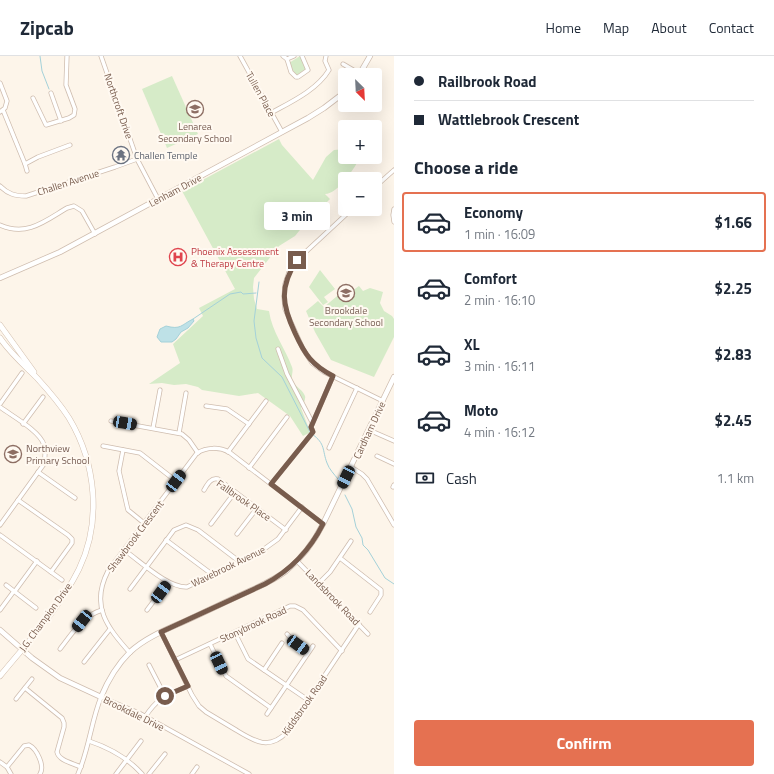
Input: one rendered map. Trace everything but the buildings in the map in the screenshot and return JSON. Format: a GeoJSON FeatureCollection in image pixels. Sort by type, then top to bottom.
{"type":"FeatureCollection","features":[{"type":"Feature","properties":{"kind":"main road","name":"J.G. Champion Drive"},"geometry":{"type":"LineString","coordinates":[[0,324],[37,378],[61,407],[75,430],[81,443],[90,474],[92,487],[92,515],[88,542],[79,569],[56,606],[0,676]]}},
{"type":"Feature","properties":{"kind":"main road","name":"J.G. Champion Drive"},"geometry":{"type":"LineString","coordinates":[[1,340],[37,378]]}},
{"type":"Feature","properties":{"kind":"street"},"geometry":{"type":"LineString","coordinates":[[33,98],[46,124],[49,125],[72,117],[75,112],[66,85],[67,56]]}},
{"type":"Feature","properties":{"kind":"street","name":"Northcroft Drive"},"geometry":{"type":"LineString","coordinates":[[101,56],[138,159],[158,199]]}},
{"type":"Feature","properties":{"kind":"street","name":"Tullen Place"},"geometry":{"type":"LineString","coordinates":[[240,56],[282,132]]}},
{"type":"Feature","properties":{"kind":"street"},"geometry":{"type":"LineString","coordinates":[[283,56],[287,59],[291,72],[296,77],[308,70],[302,56]]}},
{"type":"Feature","properties":{"kind":"street"},"geometry":{"type":"LineString","coordinates":[[287,59],[294,56]]}},
{"type":"Feature","properties":{"kind":"street"},"geometry":{"type":"LineString","coordinates":[[271,113],[304,95],[322,79],[329,70],[325,61],[326,56]]}},
{"type":"Feature","properties":{"kind":"street"},"geometry":{"type":"LineString","coordinates":[[363,68],[370,56]]}},
{"type":"Feature","properties":{"kind":"street"},"geometry":{"type":"LineString","coordinates":[[343,64],[349,68]]}},
{"type":"Feature","properties":{"kind":"street"},"geometry":{"type":"LineString","coordinates":[[0,84],[7,101],[6,106],[2,111],[27,171]]}},
{"type":"Feature","properties":{"kind":"street"},"geometry":{"type":"LineString","coordinates":[[51,93],[61,121]]}},
{"type":"Feature","properties":{"kind":"street","name":"Lenham Drive"},"geometry":{"type":"LineString","coordinates":[[0,278],[50,258],[95,234],[282,132],[324,108],[338,97]]}},
{"type":"Feature","properties":{"kind":"street"},"geometry":{"type":"LineString","coordinates":[[25,164],[38,157],[70,145]]}},
{"type":"Feature","properties":{"kind":"street","name":"Challen Avenue"},"geometry":{"type":"LineString","coordinates":[[0,186],[10,194],[26,196],[115,168],[138,159]]}},
{"type":"Feature","properties":{"kind":"street"},"geometry":{"type":"LineString","coordinates":[[382,181],[394,170]]}},
{"type":"Feature","properties":{"kind":"street"},"geometry":{"type":"LineString","coordinates":[[0,225],[11,228],[28,229],[74,206],[82,211],[95,234]]}},
{"type":"Feature","properties":{"kind":"street"},"geometry":{"type":"LineString","coordinates":[[394,209],[394,222]]}},
{"type":"Feature","properties":{"kind":"street"},"geometry":{"type":"LineString","coordinates":[[344,216],[297,260],[287,278],[284,291],[284,303],[288,317],[303,349],[312,363],[324,372],[383,401]]}},
{"type":"Feature","properties":{"kind":"street"},"geometry":{"type":"LineString","coordinates":[[1,340],[8,336]]}},
{"type":"Feature","properties":{"kind":"street"},"geometry":{"type":"LineString","coordinates":[[278,350],[287,374],[312,422]]}},
{"type":"Feature","properties":{"kind":"street"},"geometry":{"type":"LineString","coordinates":[[0,404],[22,373]]}},
{"type":"Feature","properties":{"kind":"street"},"geometry":{"type":"LineString","coordinates":[[271,484],[313,432],[311,427],[312,422],[333,376]]}},
{"type":"Feature","properties":{"kind":"street","name":"Cardham Drive"},"geometry":{"type":"LineString","coordinates":[[101,697],[110,676],[139,645],[161,632],[265,584],[279,576],[297,561],[312,544],[323,524],[394,377]]}},
{"type":"Feature","properties":{"kind":"street"},"geometry":{"type":"LineString","coordinates":[[329,448],[357,388]]}},
{"type":"Feature","properties":{"kind":"street"},"geometry":{"type":"LineString","coordinates":[[153,428],[160,390]]}},
{"type":"Feature","properties":{"kind":"street"},"geometry":{"type":"LineString","coordinates":[[179,433],[186,393]]}},
{"type":"Feature","properties":{"kind":"street"},"geometry":{"type":"LineString","coordinates":[[23,424],[43,397]]}},
{"type":"Feature","properties":{"kind":"street"},"geometry":{"type":"LineString","coordinates":[[228,452],[266,401]]}},
{"type":"Feature","properties":{"kind":"street"},"geometry":{"type":"LineString","coordinates":[[206,406],[226,408],[249,424]]}},
{"type":"Feature","properties":{"kind":"street"},"geometry":{"type":"LineString","coordinates":[[0,407],[37,434],[44,445],[45,456],[44,464],[0,525]]}},
{"type":"Feature","properties":{"kind":"street"},"geometry":{"type":"LineString","coordinates":[[249,468],[287,417]]}},
{"type":"Feature","properties":{"kind":"street"},"geometry":{"type":"LineString","coordinates":[[111,421],[182,434],[189,440],[198,453],[215,448],[228,452],[323,524]]}},
{"type":"Feature","properties":{"kind":"street"},"geometry":{"type":"LineString","coordinates":[[369,430],[394,441]]}},
{"type":"Feature","properties":{"kind":"street"},"geometry":{"type":"LineString","coordinates":[[103,446],[136,452],[145,456],[176,481]]}},
{"type":"Feature","properties":{"kind":"street"},"geometry":{"type":"LineString","coordinates":[[123,450],[119,471],[127,506],[131,513],[144,523]]}},
{"type":"Feature","properties":{"kind":"street","name":"Shawbrook Crescent"},"geometry":{"type":"LineString","coordinates":[[130,653],[110,629],[104,619],[101,591],[105,577],[198,453]]}},
{"type":"Feature","properties":{"kind":"street"},"geometry":{"type":"LineString","coordinates":[[377,456],[394,464]]}},
{"type":"Feature","properties":{"kind":"street"},"geometry":{"type":"LineString","coordinates":[[351,467],[367,479],[394,525]]}},
{"type":"Feature","properties":{"kind":"street"},"geometry":{"type":"LineString","coordinates":[[38,472],[75,498]]}},
{"type":"Feature","properties":{"kind":"street","name":"Fallbrook Place"},"geometry":{"type":"LineString","coordinates":[[204,490],[215,478],[286,530]]}},
{"type":"Feature","properties":{"kind":"street"},"geometry":{"type":"LineString","coordinates":[[211,524],[235,492]]}},
{"type":"Feature","properties":{"kind":"street"},"geometry":{"type":"LineString","coordinates":[[18,500],[72,539],[72,544],[51,572]]}},
{"type":"Feature","properties":{"kind":"street","name":"Wavebrook Avenue"},"geometry":{"type":"LineString","coordinates":[[124,550],[168,582],[178,586],[187,587],[260,552],[269,546],[286,530],[302,507]]}},
{"type":"Feature","properties":{"kind":"street"},"geometry":{"type":"LineString","coordinates":[[238,534],[257,508]]}},
{"type":"Feature","properties":{"kind":"street"},"geometry":{"type":"LineString","coordinates":[[130,589],[171,533],[178,527],[186,525],[198,530],[240,562]]}},
{"type":"Feature","properties":{"kind":"street"},"geometry":{"type":"LineString","coordinates":[[0,535],[62,580]]}},
{"type":"Feature","properties":{"kind":"street"},"geometry":{"type":"LineString","coordinates":[[166,540],[213,575]]}},
{"type":"Feature","properties":{"kind":"street"},"geometry":{"type":"LineString","coordinates":[[319,582],[330,572],[351,541]]}},
{"type":"Feature","properties":{"kind":"street"},"geometry":{"type":"LineString","coordinates":[[340,558],[381,590],[381,595],[370,612]]}},
{"type":"Feature","properties":{"kind":"street","name":"Landsbrook Road"},"geometry":{"type":"LineString","coordinates":[[297,561],[368,634]]}},
{"type":"Feature","properties":{"kind":"street"},"geometry":{"type":"LineString","coordinates":[[0,610],[37,562]]}},
{"type":"Feature","properties":{"kind":"street"},"geometry":{"type":"LineString","coordinates":[[147,610],[168,582]]}},
{"type":"Feature","properties":{"kind":"street"},"geometry":{"type":"LineString","coordinates":[[6,585],[36,608]]}},
{"type":"Feature","properties":{"kind":"street","name":"Stonybrook Road"},"geometry":{"type":"LineString","coordinates":[[175,660],[290,606],[300,608],[307,614],[342,651]]}},
{"type":"Feature","properties":{"kind":"street"},"geometry":{"type":"LineString","coordinates":[[60,650],[82,621],[102,610]]}},
{"type":"Feature","properties":{"kind":"street","name":"Kiddsbrook Road"},"geometry":{"type":"LineString","coordinates":[[161,632],[188,686],[200,706],[206,712],[248,738],[259,742],[268,743],[281,738],[287,732],[359,624]]}},
{"type":"Feature","properties":{"kind":"street"},"geometry":{"type":"LineString","coordinates":[[84,662],[110,629]]}},
{"type":"Feature","properties":{"kind":"street","name":"Brookdale Drive"},"geometry":{"type":"LineString","coordinates":[[0,630],[22,650],[60,678],[145,717],[249,774]]}},
{"type":"Feature","properties":{"kind":"street"},"geometry":{"type":"LineString","coordinates":[[235,632],[246,656],[251,661],[308,700]]}},
{"type":"Feature","properties":{"kind":"street"},"geometry":{"type":"LineString","coordinates":[[288,634],[295,643],[308,653]]}},
{"type":"Feature","properties":{"kind":"street"},"geometry":{"type":"LineString","coordinates":[[264,670],[282,643]]}},
{"type":"Feature","properties":{"kind":"street"},"geometry":{"type":"LineString","coordinates":[[210,644],[226,676],[271,708]]}},
{"type":"Feature","properties":{"kind":"street"},"geometry":{"type":"LineString","coordinates":[[267,714],[313,646]]}},
{"type":"Feature","properties":{"kind":"street"},"geometry":{"type":"LineString","coordinates":[[149,665],[165,696]]}},
{"type":"Feature","properties":{"kind":"street"},"geometry":{"type":"LineString","coordinates":[[16,699],[32,679]]}},
{"type":"Feature","properties":{"kind":"street"},"geometry":{"type":"LineString","coordinates":[[145,717],[157,700],[188,686]]}},
{"type":"Feature","properties":{"kind":"street"},"geometry":{"type":"LineString","coordinates":[[25,688],[62,718],[64,723],[57,752],[58,755],[63,759],[81,767]]}},
{"type":"Feature","properties":{"kind":"street"},"geometry":{"type":"LineString","coordinates":[[78,774],[101,697]]}},
{"type":"Feature","properties":{"kind":"street"},"geometry":{"type":"LineString","coordinates":[[89,740],[104,746],[127,759],[142,774]]}},
{"type":"Feature","properties":{"kind":"street"},"geometry":{"type":"LineString","coordinates":[[116,774],[141,741]]}},
{"type":"Feature","properties":{"kind":"street"},"geometry":{"type":"LineString","coordinates":[[7,767],[24,746],[29,745],[34,750],[42,765],[42,771],[40,774]]}},
{"type":"Feature","properties":{"kind":"street"},"geometry":{"type":"LineString","coordinates":[[149,774],[165,754]]}},
{"type":"Feature","properties":{"kind":"street"},"geometry":{"type":"LineString","coordinates":[[0,762],[7,767],[11,774]]}},
{"type":"Feature","properties":{"kind":"street"},"geometry":{"type":"LineString","coordinates":[[192,774],[197,767]]}},
{"type":"Feature","properties":{"kind":"green space"},"geometry":{"type":"Polygon","coordinates":[[[300,56],[307,69],[296,76],[289,63],[300,56]]]}},
{"type":"Feature","properties":{"kind":"green space"},"geometry":{"type":"Polygon","coordinates":[[[172,76],[198,134],[167,148],[142,89],[172,76]]]}},
{"type":"Feature","properties":{"kind":"green space"},"geometry":{"type":"Polygon","coordinates":[[[279,139],[282,145],[313,180],[326,157],[334,150],[338,150],[338,164],[356,164],[351,172],[338,172],[338,188],[330,193],[325,194],[330,199],[295,236],[279,246],[254,278],[254,299],[257,309],[269,311],[273,326],[292,367],[293,382],[305,396],[305,400],[301,408],[309,429],[309,433],[303,436],[290,416],[258,393],[239,396],[202,390],[198,387],[186,384],[149,384],[180,363],[173,344],[203,316],[199,308],[235,289],[182,191],[279,139]]]}},
{"type":"Feature","properties":{"kind":"green space"},"geometry":{"type":"Polygon","coordinates":[[[320,270],[335,289],[324,297],[328,302],[323,305],[309,287],[320,270]]]}},
{"type":"Feature","properties":{"kind":"green space"},"geometry":{"type":"Polygon","coordinates":[[[359,286],[363,291],[370,288],[383,292],[380,303],[384,311],[394,319],[394,337],[374,377],[331,360],[315,332],[306,311],[318,301],[324,307],[348,287],[352,291],[359,286]]]}},
{"type":"Feature","properties":{"kind":"water"},"geometry":{"type":"Polygon","coordinates":[[[193,319],[194,321],[188,328],[181,332],[172,342],[161,342],[157,337],[160,329],[166,326],[178,327],[193,319]]]}},
{"type":"Feature","properties":{"kind":"waterway"},"geometry":{"type":"LineString","coordinates":[[40,56],[42,71],[49,89]]}},
{"type":"Feature","properties":{"kind":"waterway"},"geometry":{"type":"LineString","coordinates":[[259,282],[254,321],[256,338],[262,358],[282,377],[310,432]]}},
{"type":"Feature","properties":{"kind":"waterway"},"geometry":{"type":"LineString","coordinates":[[193,319],[230,294],[241,292],[243,294],[256,293]]}},
{"type":"Feature","properties":{"kind":"waterway"},"geometry":{"type":"LineString","coordinates":[[312,434],[322,444],[328,465],[338,479]]}},
{"type":"Feature","properties":{"kind":"waterway"},"geometry":{"type":"LineString","coordinates":[[345,495],[352,509],[356,527],[362,538],[363,545],[368,550],[385,578],[394,584]]}},
{"type":"Feature","properties":{"kind":"place","name":"Lenarea Secondary School"},"geometry":{"type":"Point","coordinates":[195,109]}},
{"type":"Feature","properties":{"kind":"place","name":"Challen Temple"},"geometry":{"type":"Point","coordinates":[121,155]}},
{"type":"Feature","properties":{"kind":"place","name":"Phoenix Assessment & Therapy Centre"},"geometry":{"type":"Point","coordinates":[178,257]}},
{"type":"Feature","properties":{"kind":"place","name":"Brookdale Secondary School"},"geometry":{"type":"Point","coordinates":[346,293]}},
{"type":"Feature","properties":{"kind":"place","name":"Northview Primary School"},"geometry":{"type":"Point","coordinates":[13,454]}},
{"type":"Feature","properties":{"kind":"route"},"geometry":{"type":"LineString","coordinates":[[165,696],[188,686],[161,632],[265,584],[279,576],[304,554],[316,538],[323,524],[271,484],[313,432],[311,427],[333,376],[324,372],[312,363],[303,349],[285,310],[285,284],[297,260]]}}]}
